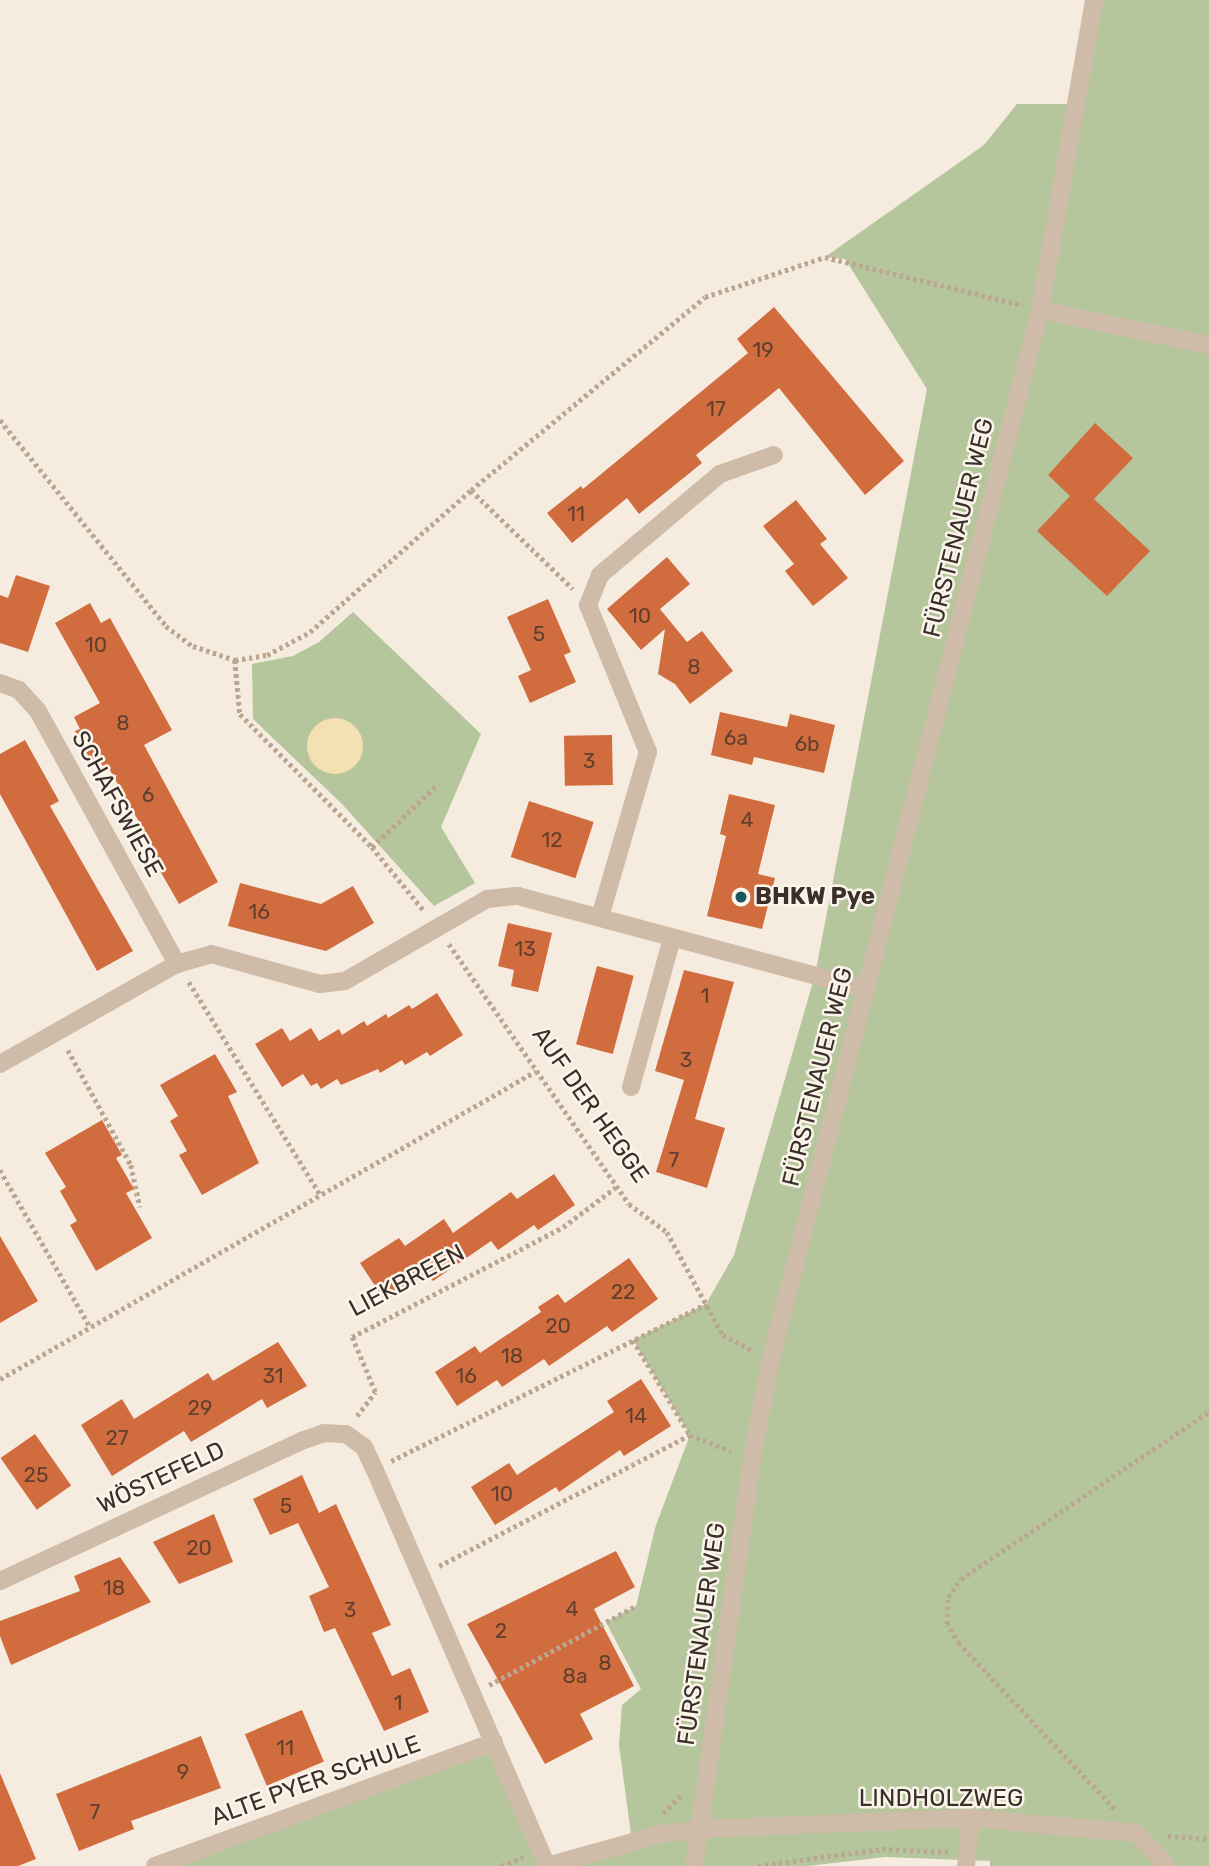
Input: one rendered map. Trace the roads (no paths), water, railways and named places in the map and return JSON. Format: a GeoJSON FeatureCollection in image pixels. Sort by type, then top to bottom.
{"type":"FeatureCollection","features":[{"type":"Feature","properties":{"kind":"street","name":"FÜRSTENAUER WEG"},"geometry":{"type":"LineString","coordinates":[[694,1866],[752,1457],[771,1358],[1040,310],[1094,0]]}},
{"type":"Feature","properties":{"kind":"street"},"geometry":{"type":"LineString","coordinates":[[1040,310],[1209,345]]}},
{"type":"Feature","properties":{"kind":"street"},"geometry":{"type":"LineString","coordinates":[[600,918],[648,752],[588,605],[600,575],[720,474],[774,455]]}},
{"type":"Feature","properties":{"kind":"street","name":"SCHAFSWIESE"},"geometry":{"type":"LineString","coordinates":[[0,683],[19,690],[38,711],[177,964]]}},
{"type":"Feature","properties":{"kind":"street"},"geometry":{"type":"LineString","coordinates":[[0,1065],[177,964],[211,954],[320,984],[345,981],[487,900],[518,896],[866,989]]}},
{"type":"Feature","properties":{"kind":"street","name":"AUF DER HEGGE"},"geometry":{"type":"LineString","coordinates":[[631,1087],[672,938]]}},
{"type":"Feature","properties":{"kind":"street","name":"WÖSTEFELD"},"geometry":{"type":"LineString","coordinates":[[0,1581],[304,1440],[324,1433],[346,1434],[364,1447],[494,1742]]}},
{"type":"Feature","properties":{"kind":"street"},"geometry":{"type":"LineString","coordinates":[[494,1742],[547,1866]]}},
{"type":"Feature","properties":{"kind":"street","name":"ALTE PYER SCHULE"},"geometry":{"type":"LineString","coordinates":[[155,1866],[494,1742]]}},
{"type":"Feature","properties":{"kind":"street"},"geometry":{"type":"LineString","coordinates":[[967,1860],[971,1818]]}},
{"type":"Feature","properties":{"kind":"street","name":"LINDHOLZWEG"},"geometry":{"type":"LineString","coordinates":[[547,1866],[661,1834],[699,1829],[971,1818],[1136,1833],[1167,1866]]}},
{"type":"Feature","properties":{"kind":"place","name":"BHKW Pye"},"geometry":{"type":"Point","coordinates":[741,897]}}]}
